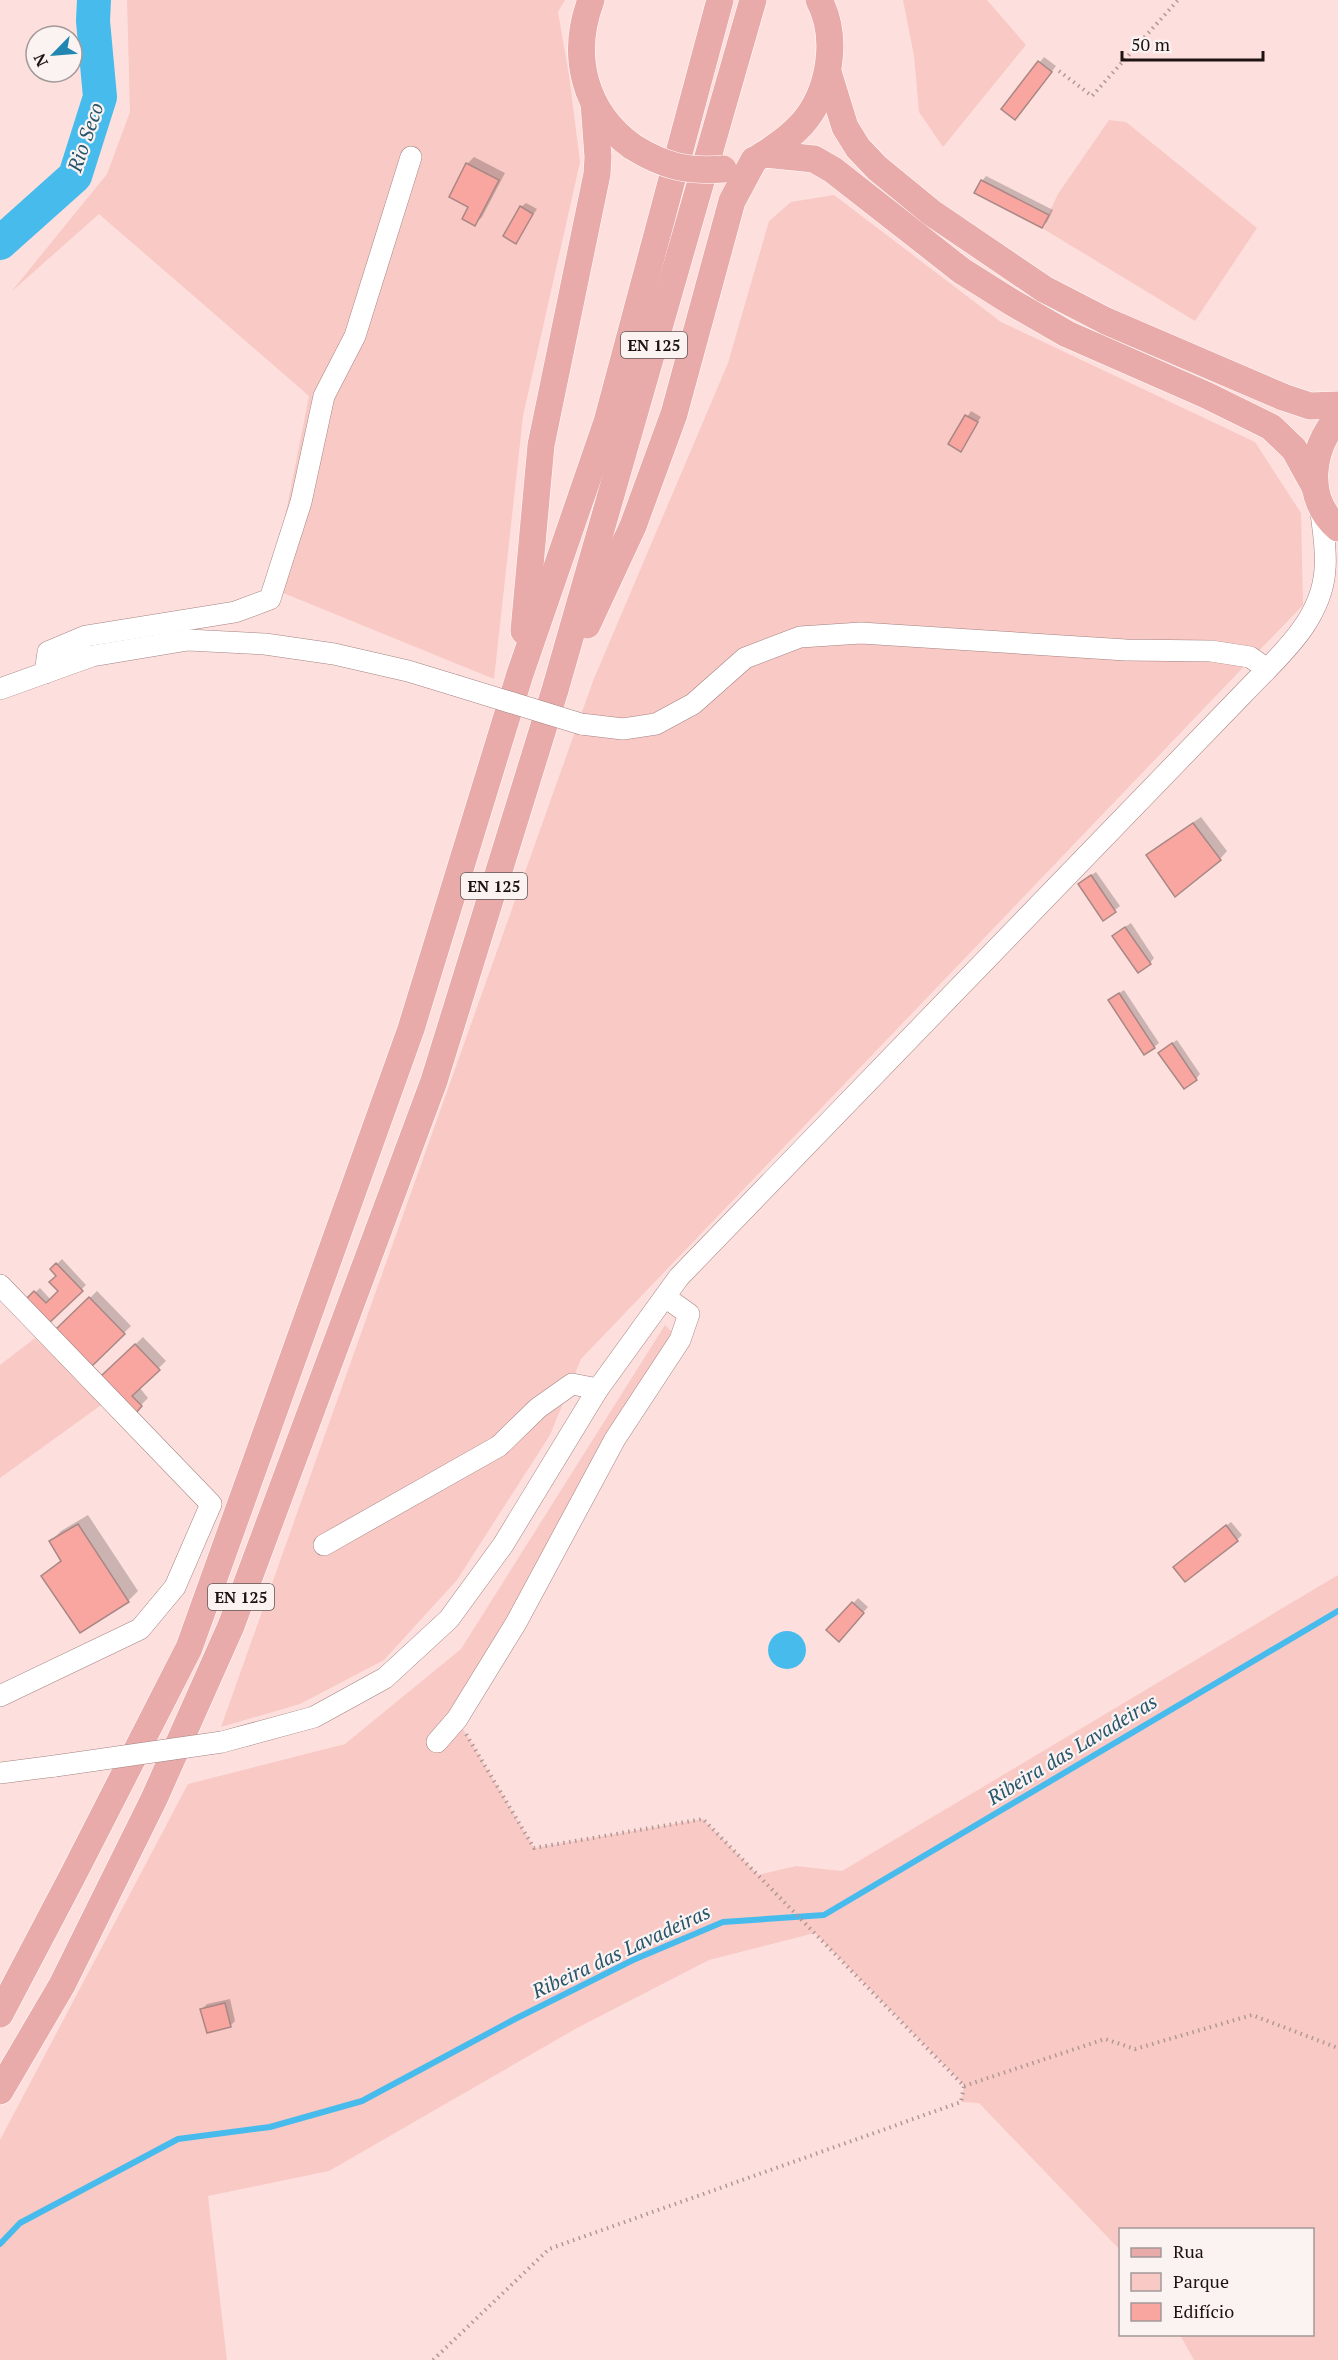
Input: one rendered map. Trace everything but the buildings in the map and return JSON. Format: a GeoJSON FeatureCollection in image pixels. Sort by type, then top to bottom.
{"type":"FeatureCollection","features":[{"type":"Feature","properties":{"kind":"main road"},"geometry":{"type":"LineString","coordinates":[[591,0],[584,19],[580,45],[581,65],[594,103],[606,123],[633,147],[669,166],[699,170],[723,169],[759,157],[789,137],[803,122],[815,104],[828,72],[830,49],[828,24],[820,1]]}},
{"type":"Feature","properties":{"kind":"main road","name":"EN 125"},"geometry":{"type":"LineString","coordinates":[[0,2014],[189,1648],[411,1029],[520,674],[607,422],[720,0]]}},
{"type":"Feature","properties":{"kind":"main road","name":"EN 125"},"geometry":{"type":"LineString","coordinates":[[0,2091],[62,1985],[154,1799],[231,1626],[434,1081],[555,690],[753,0]]}},
{"type":"Feature","properties":{"kind":"main road"},"geometry":{"type":"LineString","coordinates":[[828,72],[845,127],[858,148],[877,168],[933,213],[1044,290],[1106,321],[1275,394],[1311,405],[1338,405]]}},
{"type":"Feature","properties":{"kind":"main road"},"geometry":{"type":"LineString","coordinates":[[520,674],[541,445],[597,174],[594,103]]}},
{"type":"Feature","properties":{"kind":"main road"},"geometry":{"type":"LineString","coordinates":[[555,690],[633,526],[674,414],[732,201],[759,157]]}},
{"type":"Feature","properties":{"kind":"main road"},"geometry":{"type":"LineString","coordinates":[[759,157],[814,159],[833,170],[962,271],[1013,303],[1067,334],[1206,395],[1271,427],[1294,450],[1317,496],[1338,528]]}},
{"type":"Feature","properties":{"kind":"main road"},"geometry":{"type":"LineString","coordinates":[[1317,496],[1314,462],[1322,438],[1338,417]]}},
{"type":"Feature","properties":{"kind":"street"},"geometry":{"type":"LineString","coordinates":[[45,673],[48,652],[86,636],[235,612],[270,599],[301,502],[324,396],[355,336],[411,157]]}},
{"type":"Feature","properties":{"kind":"street"},"geometry":{"type":"LineString","coordinates":[[0,1773],[222,1742],[314,1717],[385,1678],[450,1619],[503,1545],[598,1389],[679,1277],[1267,669],[1309,621],[1320,597],[1325,569],[1317,496]]}},
{"type":"Feature","properties":{"kind":"street"},"geometry":{"type":"LineString","coordinates":[[1320,597],[1338,578]]}},
{"type":"Feature","properties":{"kind":"street"},"geometry":{"type":"LineString","coordinates":[[0,689],[93,656],[189,640],[265,645],[334,654],[408,671],[580,724],[623,729],[656,724],[693,704],[745,658],[800,637],[861,633],[1126,650],[1210,651],[1250,657],[1267,669]]}},
{"type":"Feature","properties":{"kind":"street"},"geometry":{"type":"LineString","coordinates":[[0,1285],[211,1504],[175,1587],[140,1629],[0,1696]]}},
{"type":"Feature","properties":{"kind":"street"},"geometry":{"type":"LineString","coordinates":[[437,1742],[457,1719],[516,1623],[615,1439],[680,1340],[689,1314],[665,1297]]}},
{"type":"Feature","properties":{"kind":"street"},"geometry":{"type":"LineString","coordinates":[[324,1545],[499,1446],[538,1408],[572,1384],[598,1389]]}},
{"type":"Feature","properties":{"kind":"path"},"geometry":{"type":"LineString","coordinates":[[1059,70],[1092,96],[1178,0]]}},
{"type":"Feature","properties":{"kind":"path"},"geometry":{"type":"LineString","coordinates":[[457,1719],[534,1848],[703,1819],[964,2086]]}},
{"type":"Feature","properties":{"kind":"path"},"geometry":{"type":"LineString","coordinates":[[964,2086],[1105,2039],[1135,2049],[1252,2015],[1338,2048]]}},
{"type":"Feature","properties":{"kind":"path"},"geometry":{"type":"LineString","coordinates":[[433,2360],[549,2249],[961,2102],[964,2086]]}},
{"type":"Feature","properties":{"kind":"green space"},"geometry":{"type":"Polygon","coordinates":[[[127,0],[565,0],[558,12],[580,162],[523,416],[494,679],[271,588],[309,396],[99,214],[11,292],[107,174],[130,112],[127,0]]]}},
{"type":"Feature","properties":{"kind":"green space"},"geometry":{"type":"Polygon","coordinates":[[[903,0],[987,0],[1026,45],[943,147],[919,112],[914,56],[903,0]]]}},
{"type":"Feature","properties":{"kind":"green space"},"geometry":{"type":"Polygon","coordinates":[[[1109,120],[1126,122],[1257,228],[1195,321],[1042,228],[1058,194],[1109,120]]]}},
{"type":"Feature","properties":{"kind":"green space"},"geometry":{"type":"Polygon","coordinates":[[[834,195],[1001,322],[1255,442],[1301,513],[1303,605],[581,1359],[550,1435],[457,1580],[384,1660],[300,1704],[221,1727],[593,681],[728,363],[769,221],[791,202],[834,195]]]}},
{"type":"Feature","properties":{"kind":"green space"},"geometry":{"type":"Polygon","coordinates":[[[665,1325],[680,1340],[457,1719],[534,1848],[703,1819],[758,1875],[796,1866],[842,1871],[1338,1575],[1338,2360],[1194,2360],[1181,2336],[1314,2336],[1314,2228],[1119,2228],[1119,2249],[979,2103],[961,2102],[964,2085],[815,1933],[709,1960],[577,2028],[329,2171],[208,2196],[227,2360],[0,2360],[0,2140],[188,1784],[345,1744],[461,1649],[665,1325]]]}},
{"type":"Feature","properties":{"kind":"green space"},"geometry":{"type":"Polygon","coordinates":[[[35,1338],[104,1403],[0,1478],[0,1365],[35,1338]]]}},
{"type":"Feature","properties":{"kind":"water"},"geometry":{"type":"Polygon","coordinates":[[[787,1631],[801,1636],[806,1650],[801,1664],[787,1669],[773,1664],[768,1650],[773,1636],[787,1631]]]}},
{"type":"Feature","properties":{"kind":"waterway","name":"Rio Seco"},"geometry":{"type":"LineString","coordinates":[[0,243],[75,176],[100,97],[93,21],[94,0]]}},
{"type":"Feature","properties":{"kind":"waterway","name":"Ribeira das Lavadeiras"},"geometry":{"type":"LineString","coordinates":[[0,2244],[20,2223],[178,2139],[270,2127],[362,2101],[515,2019],[633,1960],[723,1922],[824,1915],[1338,1611]]}}]}
